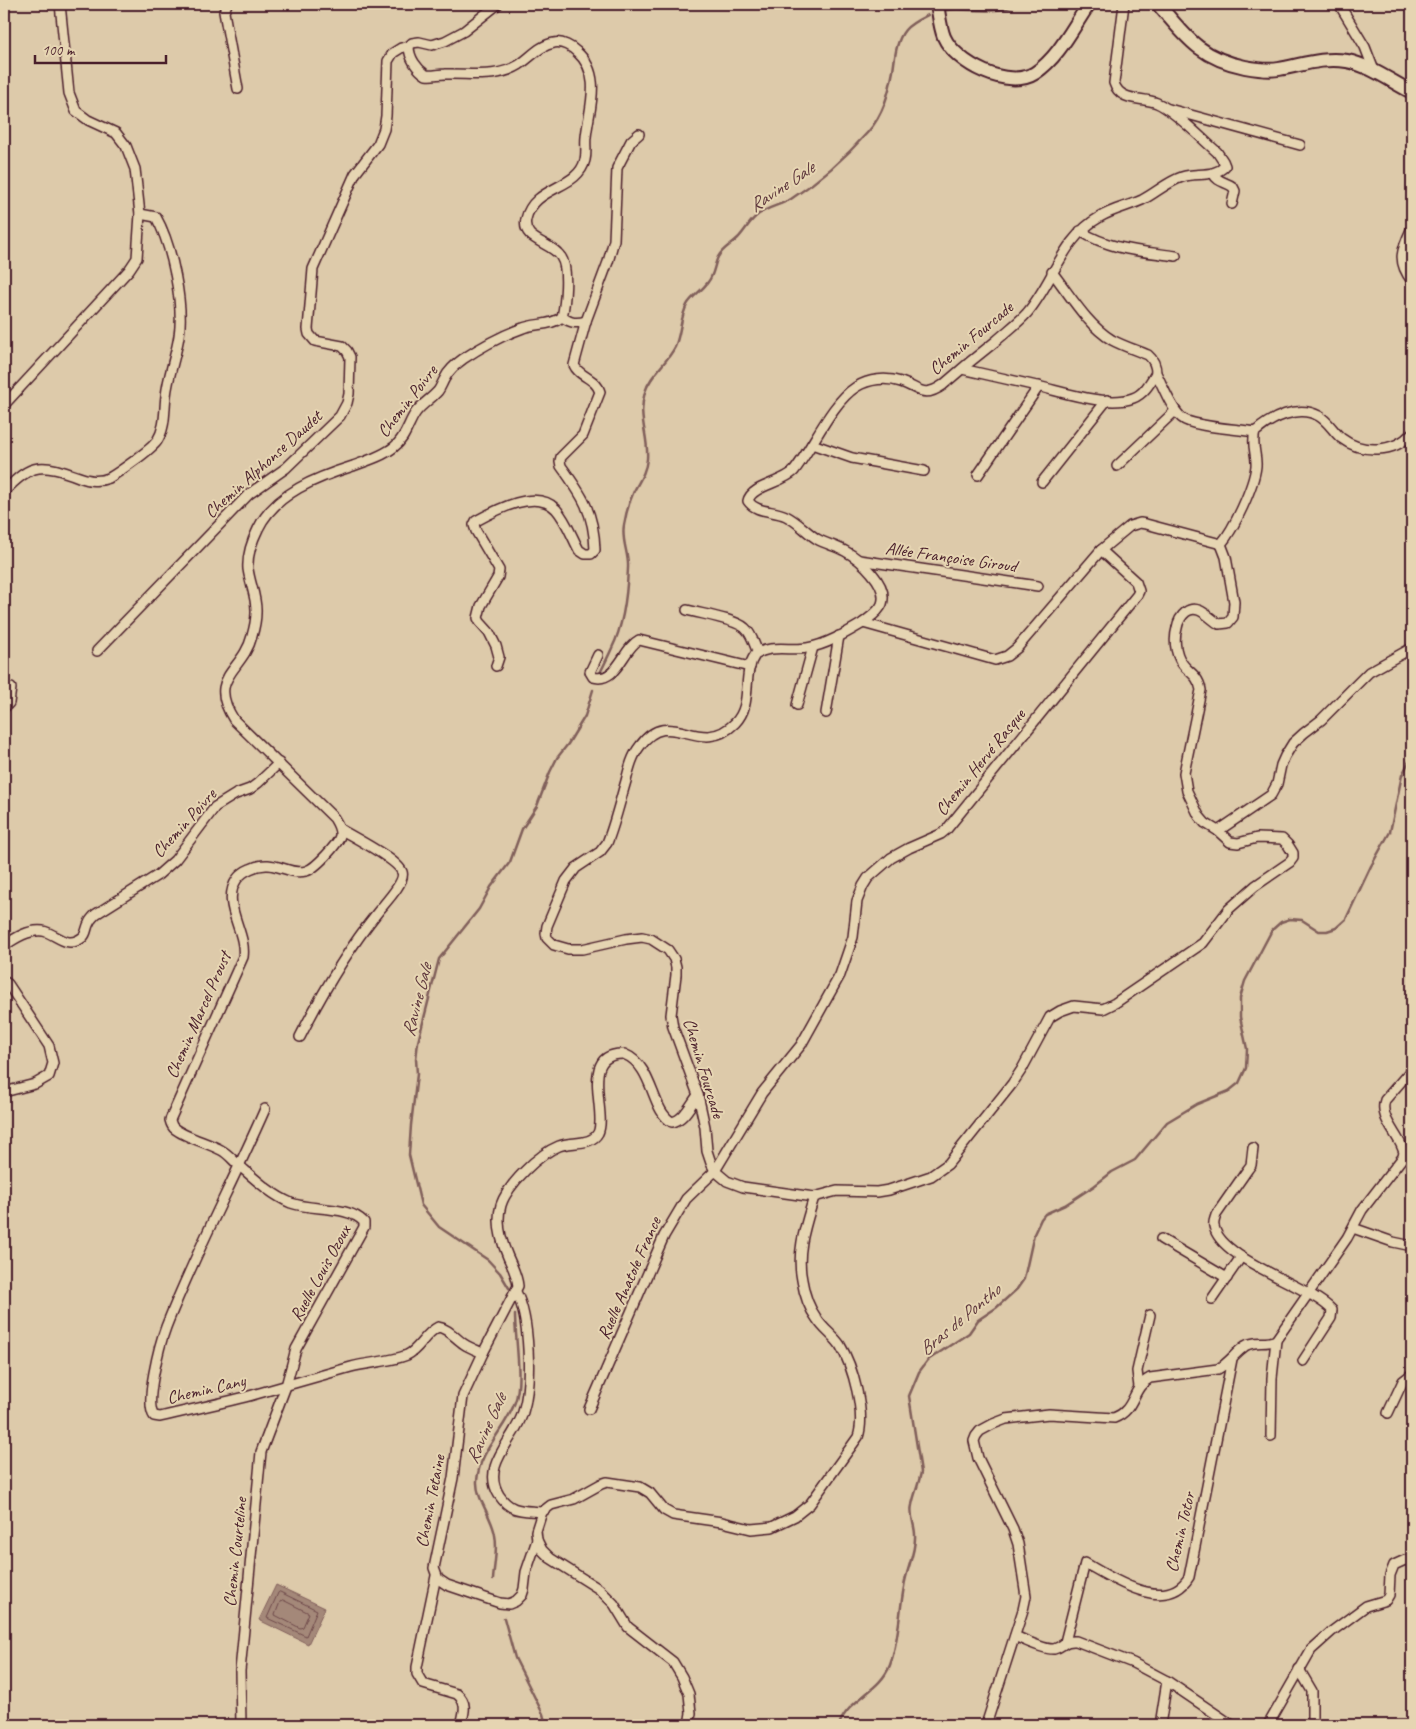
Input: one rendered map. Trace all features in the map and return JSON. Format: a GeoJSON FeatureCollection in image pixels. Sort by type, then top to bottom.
{"type":"FeatureCollection","features":[{"type":"Feature","properties":{"kind":"main road"},"geometry":{"type":"LineString","coordinates":[[937,4],[945,39],[956,54],[980,69],[1001,78],[1012,80],[1030,76],[1047,63],[1089,4]]}},
{"type":"Feature","properties":{"kind":"main road"},"geometry":{"type":"LineString","coordinates":[[1158,4],[1192,44],[1208,55],[1232,64],[1276,70],[1319,61],[1349,62],[1412,92]]}},
{"type":"Feature","properties":{"kind":"street"},"geometry":{"type":"LineString","coordinates":[[4,405],[138,258],[140,214],[135,170],[126,146],[116,133],[88,120],[76,111],[69,93],[60,4]]}},
{"type":"Feature","properties":{"kind":"street"},"geometry":{"type":"LineString","coordinates":[[227,4],[224,12],[238,89]]}},
{"type":"Feature","properties":{"kind":"street"},"geometry":{"type":"LineString","coordinates":[[498,4],[464,31],[445,42],[432,45],[416,42],[410,44],[409,52],[421,72],[430,76],[444,74],[481,75],[508,70],[546,45],[557,42],[572,47],[584,58],[589,66],[593,87],[585,162],[581,171],[574,178],[549,190],[537,200],[526,216],[525,223],[526,231],[530,236],[552,247],[562,258],[565,274],[562,316],[578,324],[586,321]]}},
{"type":"Feature","properties":{"kind":"street"},"geometry":{"type":"LineString","coordinates":[[1124,4],[1114,83],[1118,92],[1125,96],[1156,103],[1166,108],[1300,145]]}},
{"type":"Feature","properties":{"kind":"street"},"geometry":{"type":"LineString","coordinates":[[1339,4],[1365,47],[1375,73]]}},
{"type":"Feature","properties":{"kind":"street","name":"Chemin Alphonse Daudet"},"geometry":{"type":"LineString","coordinates":[[97,651],[249,494],[286,468],[344,410],[349,394],[350,357],[347,350],[342,346],[315,341],[309,334],[313,269],[355,174],[378,144],[384,129],[388,61],[393,53],[409,46]]}},
{"type":"Feature","properties":{"kind":"street"},"geometry":{"type":"LineString","coordinates":[[1166,108],[1220,156],[1225,166],[1212,174],[1221,182],[1233,187],[1232,204]]}},
{"type":"Feature","properties":{"kind":"street"},"geometry":{"type":"LineString","coordinates":[[496,666],[499,657],[496,646],[489,632],[478,618],[482,606],[498,577],[499,570],[476,531],[474,525],[476,520],[510,504],[531,501],[543,502],[555,509],[579,550],[585,554],[591,554],[595,550],[589,510],[581,494],[561,466],[560,460],[583,435],[600,392],[596,383],[577,371],[574,365],[586,321],[608,262],[614,240],[617,168],[631,141],[639,134]]}},
{"type":"Feature","properties":{"kind":"street","name":"Chemin Fourcade"},"geometry":{"type":"LineString","coordinates":[[715,1170],[708,1151],[698,1095],[673,1027],[671,1014],[676,967],[674,959],[668,950],[651,938],[642,937],[568,950],[554,945],[546,935],[546,929],[562,888],[571,874],[583,863],[600,852],[607,843],[632,760],[639,746],[647,737],[661,729],[672,729],[702,737],[721,733],[730,728],[738,720],[744,707],[752,659],[758,653],[769,649],[813,647],[839,636],[863,622],[878,611],[882,604],[878,582],[859,560],[844,550],[814,537],[789,517],[756,508],[748,501],[748,498],[754,492],[791,474],[846,395],[866,382],[885,379],[896,380],[915,390],[929,392],[943,385],[1025,314],[1040,295],[1064,252],[1080,231],[1102,216],[1142,200],[1174,180],[1191,175],[1212,174]]}},
{"type":"Feature","properties":{"kind":"street"},"geometry":{"type":"LineString","coordinates":[[4,492],[14,480],[42,467],[53,468],[88,480],[109,478],[156,442],[162,433],[166,396],[179,335],[181,314],[179,295],[166,240],[156,217],[140,214]]}},
{"type":"Feature","properties":{"kind":"street"},"geometry":{"type":"LineString","coordinates":[[1412,228],[1402,251],[1404,268],[1412,281]]}},
{"type":"Feature","properties":{"kind":"street"},"geometry":{"type":"LineString","coordinates":[[1080,231],[1115,247],[1176,256]]}},
{"type":"Feature","properties":{"kind":"street"},"geometry":{"type":"LineString","coordinates":[[1052,272],[1098,329],[1111,340],[1148,355],[1155,363],[1156,373],[1175,411],[1182,419],[1193,423],[1255,432]]}},
{"type":"Feature","properties":{"kind":"street","name":"Chemin Poivre"},"geometry":{"type":"LineString","coordinates":[[4,946],[21,935],[36,931],[51,934],[62,941],[69,942],[83,937],[89,923],[96,914],[158,876],[175,860],[216,808],[236,794],[258,783],[278,763],[234,720],[226,707],[223,696],[225,683],[230,672],[250,644],[254,629],[256,613],[248,568],[250,549],[259,527],[268,513],[297,489],[320,477],[368,460],[394,447],[401,440],[415,413],[422,404],[436,393],[453,367],[463,360],[516,330],[526,326],[556,322],[562,316]]}},
{"type":"Feature","properties":{"kind":"street"},"geometry":{"type":"LineString","coordinates":[[962,369],[1107,400],[1126,400],[1138,395],[1145,390],[1156,373]]}},
{"type":"Feature","properties":{"kind":"street"},"geometry":{"type":"LineString","coordinates":[[978,475],[1039,386]]}},
{"type":"Feature","properties":{"kind":"street"},"geometry":{"type":"LineString","coordinates":[[1042,482],[1107,400]]}},
{"type":"Feature","properties":{"kind":"street"},"geometry":{"type":"LineString","coordinates":[[1117,466],[1175,411]]}},
{"type":"Feature","properties":{"kind":"street"},"geometry":{"type":"LineString","coordinates":[[1221,544],[1233,526],[1253,477],[1256,466],[1252,439],[1255,432],[1270,420],[1298,411],[1309,412],[1320,416],[1342,438],[1363,448],[1373,450],[1384,449],[1404,441],[1412,433]]}},
{"type":"Feature","properties":{"kind":"street"},"geometry":{"type":"LineString","coordinates":[[812,444],[852,458],[924,472]]}},
{"type":"Feature","properties":{"kind":"street"},"geometry":{"type":"LineString","coordinates":[[863,622],[995,660],[1001,659],[1017,648],[1101,550],[1130,526],[1140,523],[1221,544]]}},
{"type":"Feature","properties":{"kind":"street"},"geometry":{"type":"LineString","coordinates":[[715,1170],[727,1181],[743,1187],[814,1197],[837,1191],[866,1192],[889,1190],[923,1179],[940,1170],[954,1157],[1012,1084],[1050,1017],[1060,1010],[1074,1006],[1103,1009],[1115,1003],[1204,943],[1229,909],[1255,886],[1284,867],[1293,858],[1291,850],[1282,839],[1257,838],[1238,843],[1226,840],[1199,816],[1185,785],[1184,768],[1201,690],[1196,678],[1181,661],[1175,638],[1180,618],[1187,610],[1195,608],[1202,611],[1218,624],[1228,624],[1233,617],[1234,602],[1226,557],[1221,544]]}},
{"type":"Feature","properties":{"kind":"street","name":"Chemin Hervé Rasque"},"geometry":{"type":"LineString","coordinates":[[715,1170],[762,1094],[800,1045],[840,975],[853,938],[857,901],[868,878],[891,858],[941,834],[947,829],[1137,595],[1139,591],[1136,582],[1101,550]]}},
{"type":"Feature","properties":{"kind":"street","name":"Allée Françoise Giroud"},"geometry":{"type":"LineString","coordinates":[[859,560],[1038,586]]}},
{"type":"Feature","properties":{"kind":"street"},"geometry":{"type":"LineString","coordinates":[[687,610],[738,624],[746,629],[751,636],[758,653]]}},
{"type":"Feature","properties":{"kind":"street"},"geometry":{"type":"LineString","coordinates":[[826,713],[839,636]]}},
{"type":"Feature","properties":{"kind":"street"},"geometry":{"type":"LineString","coordinates":[[598,655],[590,672],[593,677],[598,678],[606,676],[617,667],[630,647],[639,640],[750,667]]}},
{"type":"Feature","properties":{"kind":"street"},"geometry":{"type":"LineString","coordinates":[[797,705],[813,647]]}},
{"type":"Feature","properties":{"kind":"street"},"geometry":{"type":"LineString","coordinates":[[1218,831],[1271,794],[1277,784],[1285,756],[1293,743],[1304,732],[1321,720],[1369,672],[1412,648]]}},
{"type":"Feature","properties":{"kind":"street"},"geometry":{"type":"LineString","coordinates":[[4,708],[9,703],[11,688]]}},
{"type":"Feature","properties":{"kind":"street"},"geometry":{"type":"LineString","coordinates":[[278,763],[334,818],[340,829],[385,856],[398,867],[403,878],[356,939],[318,1002],[300,1037]]}},
{"type":"Feature","properties":{"kind":"street","name":"Chemin Marcel Proust"},"geometry":{"type":"LineString","coordinates":[[240,1166],[225,1152],[211,1144],[175,1129],[170,1120],[243,957],[244,942],[232,908],[233,889],[238,878],[256,866],[270,864],[299,872],[313,868],[337,842],[340,829]]}},
{"type":"Feature","properties":{"kind":"street"},"geometry":{"type":"LineString","coordinates":[[4,981],[8,984],[49,1046],[53,1063],[49,1076],[35,1084],[4,1092]]}},
{"type":"Feature","properties":{"kind":"street"},"geometry":{"type":"LineString","coordinates":[[542,1512],[514,1510],[508,1506],[497,1492],[492,1479],[498,1458],[520,1422],[524,1409],[529,1363],[523,1307],[516,1292],[518,1280],[506,1252],[500,1231],[502,1204],[509,1191],[522,1175],[543,1155],[559,1146],[568,1143],[586,1142],[595,1137],[600,1123],[597,1080],[603,1064],[609,1058],[624,1054],[641,1067],[664,1115],[672,1122],[682,1117],[698,1095]]}},
{"type":"Feature","properties":{"kind":"street"},"geometry":{"type":"LineString","coordinates":[[1271,1436],[1272,1378],[1276,1340],[1353,1228],[1362,1210],[1403,1157],[1402,1147],[1383,1110],[1386,1100],[1412,1069]]}},
{"type":"Feature","properties":{"kind":"street","name":"Chemin Cany"},"geometry":{"type":"LineString","coordinates":[[266,1109],[166,1329],[154,1375],[151,1411],[154,1416],[160,1417],[286,1386],[354,1366],[394,1359],[417,1348],[428,1333],[438,1327],[447,1330],[467,1346],[482,1353]]}},
{"type":"Feature","properties":{"kind":"street"},"geometry":{"type":"LineString","coordinates":[[1253,1148],[1248,1169],[1216,1215],[1214,1222],[1215,1230],[1224,1243],[1242,1257],[1330,1308],[1332,1315],[1303,1362]]}},
{"type":"Feature","properties":{"kind":"street","name":"Ruelle Louis Ozoux"},"geometry":{"type":"LineString","coordinates":[[240,1166],[266,1188],[293,1204],[355,1215],[364,1222],[364,1227],[296,1350],[286,1386]]}},
{"type":"Feature","properties":{"kind":"street","name":"Ruelle Anatole France"},"geometry":{"type":"LineString","coordinates":[[589,1409],[664,1236],[686,1199],[715,1170]]}},
{"type":"Feature","properties":{"kind":"street"},"geometry":{"type":"LineString","coordinates":[[436,1576],[447,1585],[500,1604],[512,1602],[522,1595],[524,1589],[526,1572],[537,1540],[538,1522],[542,1512],[552,1505],[574,1499],[608,1482],[640,1487],[650,1493],[664,1510],[672,1515],[722,1522],[751,1529],[772,1527],[795,1516],[810,1504],[858,1437],[862,1420],[846,1358],[833,1336],[817,1320],[811,1310],[802,1281],[799,1265],[802,1235],[814,1197]]}},
{"type":"Feature","properties":{"kind":"street"},"geometry":{"type":"LineString","coordinates":[[1353,1228],[1393,1242],[1412,1246]]}},
{"type":"Feature","properties":{"kind":"street"},"geometry":{"type":"LineString","coordinates":[[1161,1238],[1227,1278]]}},
{"type":"Feature","properties":{"kind":"street"},"geometry":{"type":"LineString","coordinates":[[1212,1299],[1242,1257]]}},
{"type":"Feature","properties":{"kind":"street","name":"Chemin Tetaine"},"geometry":{"type":"LineString","coordinates":[[461,1725],[465,1707],[461,1697],[457,1694],[423,1684],[417,1674],[417,1667],[436,1576],[434,1568],[453,1478],[463,1396],[482,1353],[516,1292]]}},
{"type":"Feature","properties":{"kind":"street"},"geometry":{"type":"LineString","coordinates":[[1139,1387],[1137,1370],[1150,1315]]}},
{"type":"Feature","properties":{"kind":"street"},"geometry":{"type":"LineString","coordinates":[[986,1725],[1026,1596],[1018,1544],[1013,1529],[978,1458],[974,1441],[976,1436],[980,1431],[1006,1419],[1049,1414],[1114,1418],[1122,1416],[1128,1410],[1143,1382],[1157,1376],[1218,1369],[1247,1345],[1269,1343],[1276,1340]]}},
{"type":"Feature","properties":{"kind":"street","name":"Chemin Totor"},"geometry":{"type":"LineString","coordinates":[[1065,1642],[1085,1563],[1143,1592],[1160,1593],[1174,1591],[1180,1588],[1189,1577],[1232,1359]]}},
{"type":"Feature","properties":{"kind":"street"},"geometry":{"type":"LineString","coordinates":[[1388,1413],[1403,1380],[1412,1374]]}},
{"type":"Feature","properties":{"kind":"street","name":"Chemin Courteline"},"geometry":{"type":"LineString","coordinates":[[241,1725],[240,1671],[261,1452],[286,1386]]}},
{"type":"Feature","properties":{"kind":"street"},"geometry":{"type":"LineString","coordinates":[[537,1540],[542,1550],[550,1558],[599,1589],[614,1604],[628,1627],[673,1662],[689,1694],[691,1713],[689,1725]]}},
{"type":"Feature","properties":{"kind":"street"},"geometry":{"type":"LineString","coordinates":[[1268,1725],[1310,1650],[1366,1606],[1386,1600],[1390,1595],[1390,1575],[1394,1565],[1405,1560],[1412,1562]]}},
{"type":"Feature","properties":{"kind":"street"},"geometry":{"type":"LineString","coordinates":[[1015,1636],[1052,1649],[1065,1642],[1076,1641],[1133,1663],[1167,1681],[1232,1725]]}},
{"type":"Feature","properties":{"kind":"street"},"geometry":{"type":"LineString","coordinates":[[1299,1669],[1312,1690],[1312,1725]]}},
{"type":"Feature","properties":{"kind":"street"},"geometry":{"type":"LineString","coordinates":[[1160,1725],[1167,1681]]}},
{"type":"Feature","properties":{"kind":"water"},"geometry":{"type":"Polygon","coordinates":[[[276,1585],[325,1608],[308,1644],[259,1620],[276,1585]]]}},
{"type":"Feature","properties":{"kind":"waterway","name":"Ravine Gale"},"geometry":{"type":"LineString","coordinates":[[945,10],[998,10],[1017,4]]}},
{"type":"Feature","properties":{"kind":"waterway","name":"Ravine Gale"},"geometry":{"type":"LineString","coordinates":[[600,673],[616,639],[624,609],[628,563],[623,531],[631,499],[644,471],[647,459],[642,410],[645,392],[647,386],[675,347],[687,305],[710,279],[720,254],[738,238],[756,216],[791,199],[812,184],[841,160],[868,132],[878,118],[885,103],[896,49],[902,34],[910,25],[928,15]]}},
{"type":"Feature","properties":{"kind":"waterway","name":"Ravine Gale"},"geometry":{"type":"LineString","coordinates":[[509,1288],[500,1273],[488,1260],[439,1227],[421,1205],[409,1155],[417,1074],[418,1042],[439,959],[479,909],[491,887],[510,862],[522,829],[537,806],[557,758],[585,716],[593,690]]}},
{"type":"Feature","properties":{"kind":"waterway","name":"Bras de Pontho"},"geometry":{"type":"LineString","coordinates":[[839,1725],[849,1708],[872,1689],[885,1674],[890,1665],[895,1646],[905,1581],[915,1544],[911,1509],[921,1472],[909,1396],[919,1372],[928,1360],[969,1333],[978,1320],[996,1308],[1017,1289],[1024,1279],[1034,1234],[1045,1214],[1065,1205],[1112,1172],[1135,1160],[1167,1122],[1197,1104],[1229,1091],[1239,1083],[1246,1068],[1247,1049],[1240,1017],[1240,998],[1245,981],[1272,930],[1281,922],[1290,919],[1302,920],[1319,931],[1327,931],[1336,928],[1346,919],[1371,866],[1390,832],[1402,775],[1412,756]]}},
{"type":"Feature","properties":{"kind":"waterway","name":"Ravine Gale"},"geometry":{"type":"LineString","coordinates":[[493,1580],[496,1541],[491,1521],[481,1501],[477,1481],[483,1459],[515,1402],[519,1371],[515,1315]]}},
{"type":"Feature","properties":{"kind":"waterway","name":"Ravine Gale"},"geometry":{"type":"LineString","coordinates":[[504,1618],[515,1658],[543,1714],[546,1725]]}}]}
